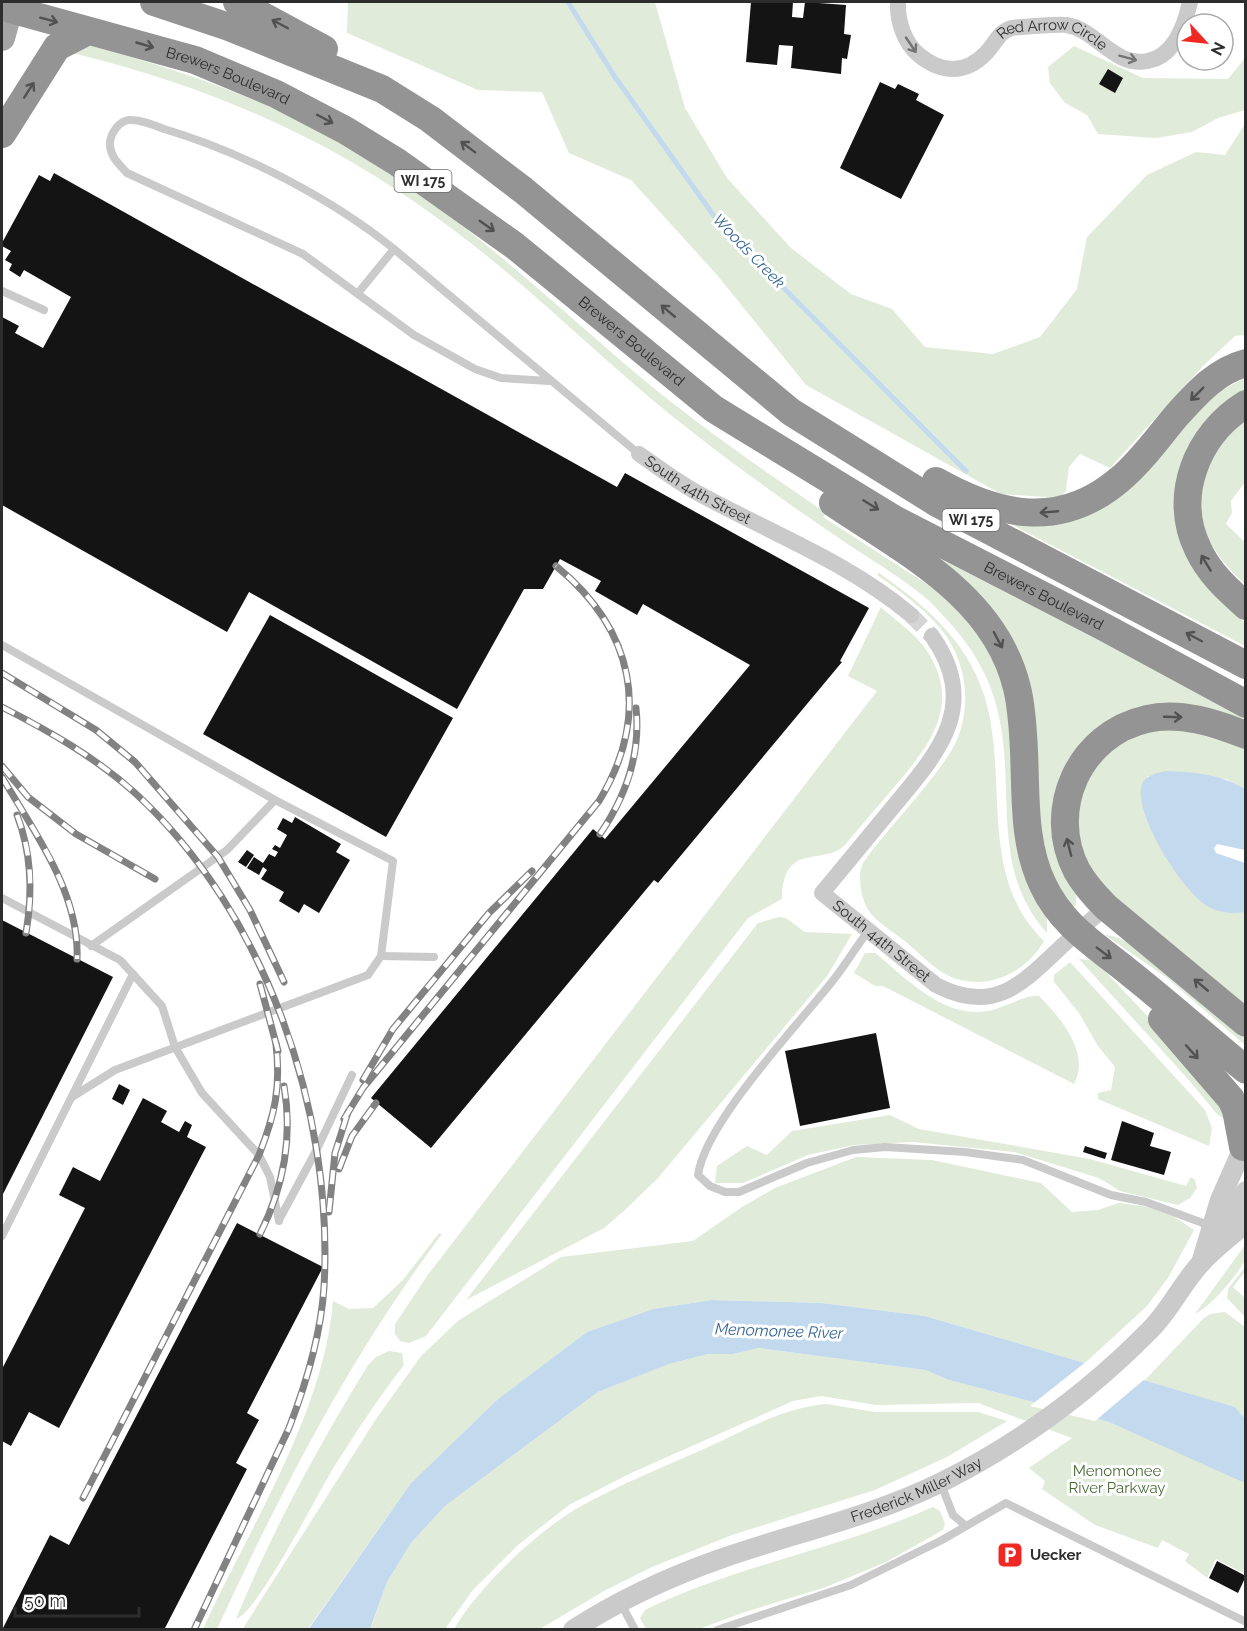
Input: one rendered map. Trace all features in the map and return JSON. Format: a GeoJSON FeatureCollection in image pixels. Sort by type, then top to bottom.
{"type":"FeatureCollection","features":[{"type":"Feature","properties":{"kind":"highway","name":"WI 175"},"geometry":{"type":"LineString","coordinates":[[154,2],[229,27],[382,89],[430,119],[523,190],[791,412],[937,503],[1245,665]]}},
{"type":"Feature","properties":{"kind":"highway"},"geometry":{"type":"LineString","coordinates":[[237,2],[313,41],[382,89]]}},
{"type":"Feature","properties":{"kind":"highway","name":"Brewers Boulevard"},"geometry":{"type":"LineString","coordinates":[[11,5],[88,31],[216,68],[276,94],[345,130],[397,162],[515,246],[714,409],[894,519],[1104,627],[1245,704]]}},
{"type":"Feature","properties":{"kind":"highway"},"geometry":{"type":"LineString","coordinates":[[2,134],[57,47],[88,31]]}},
{"type":"Feature","properties":{"kind":"highway"},"geometry":{"type":"LineString","coordinates":[[712,348],[789,398],[946,487],[989,505],[1027,513],[1062,511],[1091,500],[1120,479],[1214,378],[1245,363]]}},
{"type":"Feature","properties":{"kind":"highway"},"geometry":{"type":"LineString","coordinates":[[1245,404],[1215,430],[1204,446],[1190,477],[1188,497],[1189,518],[1198,549],[1218,579],[1245,606]]}},
{"type":"Feature","properties":{"kind":"highway"},"geometry":{"type":"LineString","coordinates":[[714,409],[815,491],[941,576],[989,623],[1011,667],[1017,688],[1023,729],[1028,831],[1035,866],[1058,913],[1077,933],[1130,973],[1245,1070]]}},
{"type":"Feature","properties":{"kind":"highway"},"geometry":{"type":"LineString","coordinates":[[1243,1019],[1106,907],[1086,886],[1077,870],[1064,827],[1065,809],[1075,774],[1092,749],[1123,727],[1147,719],[1169,716],[1194,719],[1245,735]]}},
{"type":"Feature","properties":{"kind":"highway"},"geometry":{"type":"LineString","coordinates":[[1130,973],[1161,1018],[1230,1099],[1236,1110],[1244,1144]]}},
{"type":"Feature","properties":{"kind":"main road"},"geometry":{"type":"LineString","coordinates":[[2,38],[11,5]]}},
{"type":"Feature","properties":{"kind":"street","name":"Red Arrow Circle"},"geometry":{"type":"LineString","coordinates":[[898,2],[903,32],[914,51],[930,64],[948,71],[971,65],[987,53],[999,34],[1011,28],[1059,24],[1069,25],[1083,32],[1120,57],[1148,61],[1164,54],[1172,45],[1181,30],[1190,2]]}},
{"type":"Feature","properties":{"kind":"street","name":"South 44th Street"},"geometry":{"type":"LineString","coordinates":[[639,454],[696,492],[845,568],[877,588],[911,615]]}},
{"type":"Feature","properties":{"kind":"street","name":"South 44th Street"},"geometry":{"type":"LineString","coordinates":[[932,636],[944,654],[953,686],[951,716],[946,734],[927,767],[822,892],[936,985],[950,992],[978,998],[993,996],[1012,989],[1032,975],[1106,907]]}},
{"type":"Feature","properties":{"kind":"street","name":"Frederick Miller Way"},"geometry":{"type":"LineString","coordinates":[[1201,1263],[1220,1200],[1244,1144]]}},
{"type":"Feature","properties":{"kind":"street"},"geometry":{"type":"LineString","coordinates":[[1201,1263],[1245,1191]]}},
{"type":"Feature","properties":{"kind":"street","name":"Frederick Miller Way"},"geometry":{"type":"LineString","coordinates":[[585,1626],[620,1602],[693,1569],[829,1526],[940,1483],[999,1450],[1053,1415],[1095,1383],[1172,1306],[1201,1263],[1245,1223]]}},
{"type":"Feature","properties":{"kind":"lane"},"geometry":{"type":"LineString","coordinates":[[549,381],[501,378],[475,369],[414,335],[303,254],[128,173],[111,152],[110,141],[116,127],[126,120],[135,120],[184,135],[250,162],[316,197],[394,249],[639,454]]}},
{"type":"Feature","properties":{"kind":"lane"},"geometry":{"type":"LineString","coordinates":[[358,293],[394,249]]}},
{"type":"Feature","properties":{"kind":"lane"},"geometry":{"type":"LineString","coordinates":[[2,291],[44,310]]}},
{"type":"Feature","properties":{"kind":"lane"},"geometry":{"type":"LineString","coordinates":[[2,645],[275,801],[393,861],[381,956],[368,975],[116,1070],[72,1097]]}},
{"type":"Feature","properties":{"kind":"lane"},"geometry":{"type":"LineString","coordinates":[[91,946],[227,850],[275,801]]}},
{"type":"Feature","properties":{"kind":"lane"},"geometry":{"type":"LineString","coordinates":[[2,898],[120,960],[162,1006],[175,1047],[202,1093],[259,1155],[270,1177],[279,1221],[352,1075]]}},
{"type":"Feature","properties":{"kind":"lane"},"geometry":{"type":"LineString","coordinates":[[869,930],[843,969],[722,1118],[699,1163],[698,1175],[710,1186],[725,1192],[739,1192],[807,1163],[853,1150],[885,1147],[965,1152],[1023,1160],[1111,1195],[1146,1202],[1212,1226]]}},
{"type":"Feature","properties":{"kind":"lane"},"geometry":{"type":"LineString","coordinates":[[381,956],[434,957]]}},
{"type":"Feature","properties":{"kind":"lane"},"geometry":{"type":"LineString","coordinates":[[2,1236],[133,974]]}},
{"type":"Feature","properties":{"kind":"lane"},"geometry":{"type":"LineString","coordinates":[[940,1483],[953,1515],[966,1526]]}},
{"type":"Feature","properties":{"kind":"lane"},"geometry":{"type":"LineString","coordinates":[[717,1629],[851,1585],[1006,1503],[1245,1623]]}},
{"type":"Feature","properties":{"kind":"lane"},"geometry":{"type":"LineString","coordinates":[[620,1602],[635,1629]]}},
{"type":"Feature","properties":{"kind":"green space"},"geometry":{"type":"Polygon","coordinates":[[[348,2],[655,2],[685,108],[727,178],[791,248],[851,294],[892,309],[925,347],[993,354],[1040,337],[1077,289],[1087,237],[1147,175],[1196,152],[1225,155],[1245,124],[1245,335],[1235,336],[1203,366],[1110,468],[1080,454],[1069,467],[1066,491],[1059,498],[1001,494],[806,385],[717,275],[631,180],[569,153],[542,92],[478,90],[347,33],[348,2]]]}},
{"type":"Feature","properties":{"kind":"green space"},"geometry":{"type":"Polygon","coordinates":[[[89,45],[165,67],[239,94],[311,126],[380,166],[413,188],[475,236],[674,404],[749,460],[826,513],[823,517],[936,590],[975,625],[1003,681],[1047,920],[1047,933],[1030,910],[1019,886],[1012,861],[1001,727],[991,689],[984,672],[965,642],[927,599],[777,495],[700,438],[634,385],[507,272],[397,190],[310,139],[265,118],[172,82],[73,53],[89,45]]]}},
{"type":"Feature","properties":{"kind":"green space"},"geometry":{"type":"Polygon","coordinates":[[[1074,46],[1143,78],[1228,79],[1245,58],[1245,110],[1218,118],[1192,132],[1156,138],[1098,134],[1087,115],[1065,103],[1050,83],[1048,67],[1074,46]]]}},
{"type":"Feature","properties":{"kind":"green space"},"geometry":{"type":"Polygon","coordinates":[[[1245,378],[1245,394],[1187,454],[1221,601],[1245,623],[1245,646],[1001,519],[1043,521],[1222,390],[1245,378]]]}},
{"type":"Feature","properties":{"kind":"green space"},"geometry":{"type":"Polygon","coordinates":[[[1245,419],[1245,482],[1231,501],[1232,513],[1226,524],[1245,542],[1245,584],[1219,556],[1210,542],[1201,511],[1201,494],[1204,476],[1211,457],[1222,442],[1245,419]]]}},
{"type":"Feature","properties":{"kind":"green space"},"geometry":{"type":"Polygon","coordinates":[[[938,558],[1205,693],[1245,719],[1245,724],[1201,710],[1074,754],[1076,905],[1072,909],[1055,885],[1041,839],[1033,709],[938,558]]]}},
{"type":"Feature","properties":{"kind":"green space"},"geometry":{"type":"Polygon","coordinates":[[[879,573],[928,611],[942,625],[967,658],[984,695],[995,758],[1002,856],[1010,886],[1023,915],[1044,941],[1026,963],[1003,977],[990,981],[963,980],[943,973],[875,918],[863,898],[860,880],[863,863],[948,756],[962,725],[965,708],[963,674],[950,642],[926,613],[877,575],[879,573]]]}},
{"type":"Feature","properties":{"kind":"green space"},"geometry":{"type":"Polygon","coordinates":[[[881,607],[921,642],[936,668],[941,687],[942,705],[938,722],[920,754],[844,846],[835,852],[805,858],[796,862],[789,869],[784,881],[782,899],[748,918],[426,1336],[409,1343],[400,1341],[395,1334],[395,1324],[427,1276],[877,691],[848,676],[881,607]]]}},
{"type":"Feature","properties":{"kind":"green space"},"geometry":{"type":"Polygon","coordinates":[[[1181,729],[1245,748],[1245,789],[1226,779],[1148,776],[1142,784],[1143,801],[1154,836],[1233,913],[1245,912],[1245,1004],[1239,1002],[1096,881],[1077,837],[1080,794],[1088,777],[1108,751],[1144,732],[1181,729]]]}},
{"type":"Feature","properties":{"kind":"green space"},"geometry":{"type":"Polygon","coordinates":[[[779,917],[786,918],[805,932],[852,934],[827,976],[658,1178],[625,1210],[604,1228],[466,1300],[758,923],[779,917]]]}},
{"type":"Feature","properties":{"kind":"green space"},"geometry":{"type":"Polygon","coordinates":[[[1105,935],[1119,938],[1156,961],[1245,1038],[1245,1045],[1166,977],[1105,935]]]}},
{"type":"Feature","properties":{"kind":"green space"},"geometry":{"type":"Polygon","coordinates":[[[865,953],[875,953],[926,994],[955,1009],[971,1012],[987,1011],[1028,997],[1039,996],[1064,1025],[1076,1048],[1079,1060],[1074,1084],[883,986],[875,986],[854,973],[865,953]]]}},
{"type":"Feature","properties":{"kind":"green space"},"geometry":{"type":"Polygon","coordinates":[[[1079,959],[1090,960],[1101,967],[1205,1077],[1228,1114],[1223,1118],[1217,1114],[1079,959]]]}},
{"type":"Feature","properties":{"kind":"green space"},"geometry":{"type":"Polygon","coordinates":[[[1070,962],[1205,1110],[1212,1128],[1209,1146],[1098,1099],[1098,1093],[1111,1090],[1115,1067],[1098,1046],[1079,1013],[1054,982],[1054,975],[1070,962]]]}},
{"type":"Feature","properties":{"kind":"green space"},"geometry":{"type":"Polygon","coordinates":[[[890,1115],[919,1129],[1090,1159],[1186,1186],[1191,1177],[1195,1180],[1197,1188],[1190,1198],[1178,1205],[1120,1191],[1099,1178],[1014,1152],[913,1142],[854,1145],[808,1155],[743,1183],[715,1183],[717,1166],[747,1146],[767,1155],[792,1131],[890,1115]]]}},
{"type":"Feature","properties":{"kind":"green space"},"geometry":{"type":"Polygon","coordinates":[[[856,1157],[932,1160],[1041,1183],[1072,1212],[1098,1210],[1119,1203],[1149,1207],[1173,1216],[1194,1230],[1168,1278],[1147,1306],[1085,1363],[925,1316],[822,1303],[712,1300],[653,1309],[587,1332],[498,1399],[411,1483],[308,1629],[242,1630],[376,1419],[421,1356],[459,1320],[561,1257],[693,1241],[742,1207],[775,1188],[856,1157]]]}},
{"type":"Feature","properties":{"kind":"green space"},"geometry":{"type":"Polygon","coordinates":[[[439,1233],[442,1234],[409,1280],[347,1376],[266,1526],[217,1629],[203,1629],[282,1469],[300,1427],[327,1343],[333,1301],[349,1309],[373,1308],[403,1280],[439,1233]]]}},
{"type":"Feature","properties":{"kind":"green space"},"geometry":{"type":"Polygon","coordinates":[[[1245,1245],[1245,1260],[1236,1274],[1216,1298],[1195,1314],[1245,1245]]]}},
{"type":"Feature","properties":{"kind":"green space"},"geometry":{"type":"Polygon","coordinates":[[[1245,1267],[1245,1272],[1233,1287],[1245,1298],[1245,1317],[1227,1298],[1228,1289],[1245,1267]]]}},
{"type":"Feature","properties":{"kind":"green space"},"geometry":{"type":"Polygon","coordinates":[[[1225,1312],[1245,1327],[1245,1419],[1235,1407],[1144,1381],[1203,1319],[1210,1314],[1225,1312]]]}},
{"type":"Feature","properties":{"kind":"green space","name":"Menomonee River Parkway"},"geometry":{"type":"Polygon","coordinates":[[[759,1348],[925,1370],[949,1380],[1109,1422],[1232,1476],[1245,1483],[1245,1574],[1216,1559],[1207,1578],[1185,1561],[1189,1554],[1162,1540],[1158,1548],[1095,1525],[1042,1489],[1045,1481],[1029,1468],[1072,1438],[978,1403],[876,1405],[821,1396],[793,1401],[631,1473],[569,1505],[518,1545],[473,1590],[445,1629],[370,1630],[387,1582],[411,1543],[445,1506],[598,1392],[669,1364],[708,1354],[733,1354],[759,1348]]]}},
{"type":"Feature","properties":{"kind":"green space"},"geometry":{"type":"Polygon","coordinates":[[[389,1351],[402,1353],[404,1365],[334,1467],[272,1575],[246,1612],[236,1619],[280,1522],[331,1427],[368,1365],[376,1357],[389,1351]]]}},
{"type":"Feature","properties":{"kind":"green space"},"geometry":{"type":"Polygon","coordinates":[[[827,1404],[875,1412],[978,1412],[1007,1421],[947,1457],[875,1490],[732,1535],[652,1567],[604,1591],[540,1629],[454,1629],[478,1596],[508,1563],[542,1533],[576,1509],[625,1484],[780,1414],[827,1404]]]}},
{"type":"Feature","properties":{"kind":"green space"},"geometry":{"type":"Polygon","coordinates":[[[933,1507],[940,1511],[945,1524],[943,1530],[886,1562],[826,1587],[699,1629],[646,1629],[640,1618],[645,1610],[680,1594],[897,1522],[933,1507]]]}},
{"type":"Feature","properties":{"kind":"water"},"geometry":{"type":"Polygon","coordinates":[[[1166,771],[1216,777],[1245,789],[1245,850],[1217,844],[1214,848],[1216,853],[1245,863],[1245,912],[1221,911],[1202,902],[1176,873],[1164,854],[1153,834],[1141,797],[1142,784],[1146,778],[1166,771]]]}},
{"type":"Feature","properties":{"kind":"water","name":"Menomonee River"},"geometry":{"type":"Polygon","coordinates":[[[712,1300],[822,1303],[925,1316],[1235,1407],[1245,1419],[1245,1483],[1109,1422],[949,1380],[925,1370],[759,1348],[733,1354],[708,1354],[669,1364],[598,1392],[445,1506],[411,1543],[387,1582],[370,1629],[308,1630],[411,1483],[498,1399],[587,1332],[653,1309],[712,1300]]]}},
{"type":"Feature","properties":{"kind":"pier"},"geometry":{"type":"Polygon","coordinates":[[[1087,1361],[1146,1378],[1095,1421],[1030,1406],[1087,1361]]]}},
{"type":"Feature","properties":{"kind":"building"},"geometry":{"type":"Polygon","coordinates":[[[751,2],[793,2],[792,17],[803,18],[805,2],[846,5],[844,34],[851,35],[847,59],[842,58],[841,74],[791,68],[793,46],[779,45],[777,65],[746,62],[751,2]]]}},
{"type":"Feature","properties":{"kind":"building"},"geometry":{"type":"Polygon","coordinates":[[[1108,69],[1123,78],[1115,93],[1099,84],[1108,69]]]}},
{"type":"Feature","properties":{"kind":"building"},"geometry":{"type":"Polygon","coordinates":[[[880,82],[895,89],[898,84],[919,94],[916,100],[944,115],[901,199],[840,168],[880,82]]]}},
{"type":"Feature","properties":{"kind":"building"},"geometry":{"type":"Polygon","coordinates":[[[54,173],[617,487],[625,473],[869,608],[840,661],[842,662],[658,883],[654,880],[431,1148],[371,1098],[593,829],[605,839],[750,665],[643,604],[637,615],[595,591],[601,581],[560,559],[543,589],[524,589],[457,709],[249,592],[227,632],[2,505],[2,317],[19,326],[15,333],[43,348],[71,297],[24,270],[20,277],[9,270],[12,264],[5,260],[11,251],[2,246],[2,243],[39,175],[50,181],[54,173]]]}},
{"type":"Feature","properties":{"kind":"building"},"geometry":{"type":"Polygon","coordinates":[[[270,615],[453,718],[386,837],[203,734],[270,615]]]}},
{"type":"Feature","properties":{"kind":"building"},"geometry":{"type":"Polygon","coordinates":[[[295,817],[341,844],[336,852],[350,860],[319,913],[304,904],[299,913],[279,901],[284,892],[261,879],[267,870],[263,867],[259,875],[247,868],[254,857],[263,863],[269,854],[275,857],[278,852],[272,849],[275,845],[280,848],[287,835],[277,829],[283,818],[292,823],[295,817]]]}},
{"type":"Feature","properties":{"kind":"building"},"geometry":{"type":"Polygon","coordinates":[[[247,850],[254,855],[246,867],[238,862],[247,850]]]}},
{"type":"Feature","properties":{"kind":"building"},"geometry":{"type":"Polygon","coordinates":[[[2,920],[113,977],[2,1196],[2,920]]]}},
{"type":"Feature","properties":{"kind":"building"},"geometry":{"type":"Polygon","coordinates":[[[876,1033],[890,1108],[800,1126],[785,1051],[876,1033]]]}},
{"type":"Feature","properties":{"kind":"building"},"geometry":{"type":"Polygon","coordinates":[[[119,1084],[130,1090],[123,1105],[112,1099],[119,1084]]]}},
{"type":"Feature","properties":{"kind":"building"},"geometry":{"type":"Polygon","coordinates":[[[143,1098],[167,1111],[161,1122],[179,1132],[185,1121],[192,1125],[187,1137],[206,1147],[59,1428],[29,1412],[11,1446],[2,1441],[2,1369],[85,1208],[59,1195],[73,1167],[100,1181],[143,1098]]]}},
{"type":"Feature","properties":{"kind":"building"},"geometry":{"type":"Polygon","coordinates":[[[1122,1121],[1154,1133],[1150,1146],[1171,1152],[1164,1175],[1111,1160],[1122,1121]]]}},
{"type":"Feature","properties":{"kind":"building"},"geometry":{"type":"Polygon","coordinates":[[[1085,1146],[1107,1153],[1105,1159],[1083,1152],[1085,1146]]]}},
{"type":"Feature","properties":{"kind":"building"},"geometry":{"type":"Polygon","coordinates":[[[237,1223],[323,1267],[247,1413],[259,1420],[236,1463],[247,1469],[164,1630],[2,1630],[50,1535],[69,1545],[237,1223]]]}},
{"type":"Feature","properties":{"kind":"building"},"geometry":{"type":"Polygon","coordinates":[[[1217,1561],[1246,1576],[1238,1593],[1209,1578],[1217,1561]]]}},
{"type":"Feature","properties":{"kind":"waterway","name":"Woods Creek"},"geometry":{"type":"LineString","coordinates":[[568,2],[615,77],[719,223],[966,471]]}},
{"type":"Feature","properties":{"kind":"tunnel"},"geometry":{"type":"LineString","coordinates":[[911,615],[932,636]]}},
{"type":"Feature","properties":{"kind":"railway"},"geometry":{"type":"LineString","coordinates":[[344,1119],[363,1088],[599,801],[616,769],[626,737],[629,705],[627,675],[618,646],[603,617],[582,591],[556,566]]}},
{"type":"Feature","properties":{"kind":"railway"},"geometry":{"type":"LineString","coordinates":[[2,673],[96,730],[135,762],[218,857],[250,910],[284,982]]}},
{"type":"Feature","properties":{"kind":"railway"},"geometry":{"type":"LineString","coordinates":[[2,707],[88,756],[120,780],[181,842],[221,896],[255,956],[282,1019],[303,1085],[317,1153],[324,1220],[324,1287],[316,1341],[289,1428],[194,1630]]}},
{"type":"Feature","properties":{"kind":"railway"},"geometry":{"type":"LineString","coordinates":[[600,834],[617,805],[630,774],[636,742],[636,708]]}},
{"type":"Feature","properties":{"kind":"railway"},"geometry":{"type":"LineString","coordinates":[[2,766],[28,797],[76,834],[155,879]]}},
{"type":"Feature","properties":{"kind":"railway"},"geometry":{"type":"LineString","coordinates":[[2,777],[41,841],[63,887],[76,934],[77,959]]}},
{"type":"Feature","properties":{"kind":"railway"},"geometry":{"type":"LineString","coordinates":[[17,815],[26,844],[30,873],[30,903],[26,933]]}},
{"type":"Feature","properties":{"kind":"railway"},"geometry":{"type":"LineString","coordinates":[[363,1080],[393,1029],[489,913],[532,871]]}},
{"type":"Feature","properties":{"kind":"railway"},"geometry":{"type":"LineString","coordinates":[[260,984],[278,1051]]}},
{"type":"Feature","properties":{"kind":"railway"},"geometry":{"type":"LineString","coordinates":[[83,1498],[259,1155],[269,1127],[277,1088],[276,1044]]}},
{"type":"Feature","properties":{"kind":"railway"},"geometry":{"type":"LineString","coordinates":[[260,1234],[275,1199],[284,1162],[287,1125],[284,1086]]}},
{"type":"Feature","properties":{"kind":"railway"},"geometry":{"type":"LineString","coordinates":[[339,1169],[352,1136],[376,1103]]}},
{"type":"Feature","properties":{"kind":"railway"},"geometry":{"type":"LineString","coordinates":[[329,1212],[335,1153],[348,1112]]}},
{"type":"Feature","properties":{"kind":"place","name":"Uecker"},"geometry":{"type":"Point","coordinates":[1010,1555]}}]}
